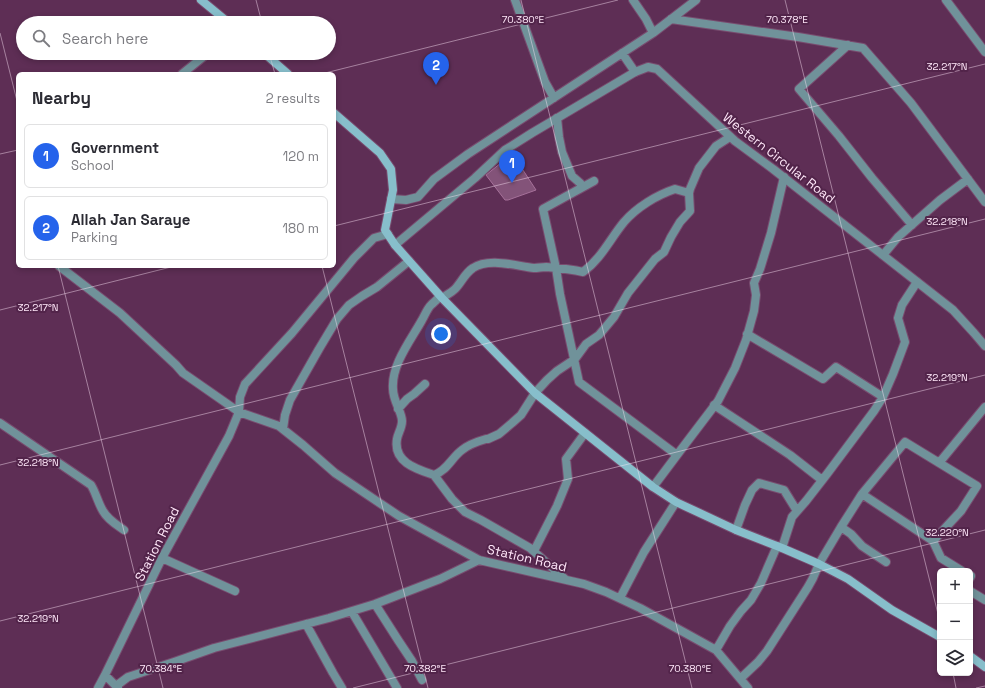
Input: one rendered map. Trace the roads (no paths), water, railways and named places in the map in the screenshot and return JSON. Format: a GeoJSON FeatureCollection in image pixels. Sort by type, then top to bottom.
{"type":"FeatureCollection","features":[{"type":"Feature","properties":{"kind":"main road"},"geometry":{"type":"LineString","coordinates":[[201,0],[220,16]]}},
{"type":"Feature","properties":{"kind":"main road"},"geometry":{"type":"LineString","coordinates":[[272,60],[286,72]]}},
{"type":"Feature","properties":{"kind":"main road"},"geometry":{"type":"LineString","coordinates":[[336,116],[380,153],[391,169],[393,190],[386,230],[395,245],[441,297],[535,392],[652,487],[676,502],[736,530],[819,564],[848,579],[892,610],[937,635]]}},
{"type":"Feature","properties":{"kind":"main road"},"geometry":{"type":"LineString","coordinates":[[973,658],[985,667]]}},
{"type":"Feature","properties":{"kind":"street"},"geometry":{"type":"LineString","coordinates":[[515,0],[545,82],[554,98]]}},
{"type":"Feature","properties":{"kind":"street"},"geometry":{"type":"LineString","coordinates":[[633,0],[646,19],[653,33]]}},
{"type":"Feature","properties":{"kind":"street"},"geometry":{"type":"LineString","coordinates":[[391,199],[406,200],[418,197],[434,180],[468,154],[653,33],[696,0]]}},
{"type":"Feature","properties":{"kind":"street"},"geometry":{"type":"LineString","coordinates":[[946,0],[985,52]]}},
{"type":"Feature","properties":{"kind":"street"},"geometry":{"type":"LineString","coordinates":[[671,19],[863,48],[910,103],[985,202]]}},
{"type":"Feature","properties":{"kind":"street"},"geometry":{"type":"LineString","coordinates":[[848,45],[799,89],[912,224]]}},
{"type":"Feature","properties":{"kind":"street"},"geometry":{"type":"LineString","coordinates":[[622,53],[635,72]]}},
{"type":"Feature","properties":{"kind":"street"},"geometry":{"type":"LineString","coordinates":[[184,72],[199,60]]}},
{"type":"Feature","properties":{"kind":"street","name":"Western Circular Road"},"geometry":{"type":"LineString","coordinates":[[395,245],[475,178],[505,150],[635,72],[648,67],[657,68],[730,137],[784,177],[953,310],[985,346]]}},
{"type":"Feature","properties":{"kind":"street"},"geometry":{"type":"LineString","coordinates":[[557,118],[562,152],[572,176],[583,187]]}},
{"type":"Feature","properties":{"kind":"street"},"geometry":{"type":"LineString","coordinates":[[434,475],[442,471],[464,448],[499,434],[512,423],[521,415],[535,392],[557,371],[575,360],[586,344],[599,335],[654,259],[664,252],[680,222],[690,211],[690,189],[699,168],[716,146],[730,137]]}},
{"type":"Feature","properties":{"kind":"street"},"geometry":{"type":"LineString","coordinates":[[652,487],[718,401],[735,368],[754,311],[756,295],[754,283],[772,233],[784,177]]}},
{"type":"Feature","properties":{"kind":"street"},"geometry":{"type":"LineString","coordinates":[[883,255],[898,237],[912,224],[968,179]]}},
{"type":"Feature","properties":{"kind":"street"},"geometry":{"type":"LineString","coordinates":[[594,181],[543,209],[579,382],[677,455]]}},
{"type":"Feature","properties":{"kind":"street"},"geometry":{"type":"LineString","coordinates":[[565,579],[530,548],[465,512],[452,499],[434,475],[405,462],[398,452],[397,439],[402,426],[402,420],[393,391],[394,373],[404,350],[431,305],[455,289],[473,268],[481,264],[492,263],[536,268],[546,267],[569,269],[583,272],[592,266],[625,221],[642,207],[656,197],[675,189],[689,194]]}},
{"type":"Feature","properties":{"kind":"street","name":"Station Road"},"geometry":{"type":"LineString","coordinates":[[98,688],[162,558],[229,436],[239,412],[240,397],[246,384],[292,333],[354,258],[374,238],[388,234]]}},
{"type":"Feature","properties":{"kind":"street"},"geometry":{"type":"LineString","coordinates":[[283,429],[285,415],[290,400],[318,349],[337,319],[349,305],[377,287],[409,261]]}},
{"type":"Feature","properties":{"kind":"street"},"geometry":{"type":"LineString","coordinates":[[62,268],[120,313],[183,373],[239,412]]}},
{"type":"Feature","properties":{"kind":"street"},"geometry":{"type":"LineString","coordinates":[[716,650],[730,626],[751,600],[762,583],[780,547],[792,516],[822,480],[883,397],[904,342],[898,318],[902,305],[917,282]]}},
{"type":"Feature","properties":{"kind":"street"},"geometry":{"type":"LineString","coordinates":[[747,334],[823,380],[836,367],[883,397]]}},
{"type":"Feature","properties":{"kind":"street"},"geometry":{"type":"LineString","coordinates":[[398,409],[425,384]]}},
{"type":"Feature","properties":{"kind":"street"},"geometry":{"type":"LineString","coordinates":[[714,405],[790,455],[822,480]]}},
{"type":"Feature","properties":{"kind":"street"},"geometry":{"type":"LineString","coordinates":[[939,463],[985,407]]}},
{"type":"Feature","properties":{"kind":"street","name":"Station Road"},"geometry":{"type":"LineString","coordinates":[[239,412],[279,426],[335,473],[399,516],[479,560],[584,584],[606,592],[640,608],[716,650],[748,688]]}},
{"type":"Feature","properties":{"kind":"street"},"geometry":{"type":"LineString","coordinates":[[0,423],[91,485],[103,512],[113,523],[124,530]]}},
{"type":"Feature","properties":{"kind":"street"},"geometry":{"type":"LineString","coordinates":[[534,552],[554,512],[568,479],[566,459],[585,433]]}},
{"type":"Feature","properties":{"kind":"street"},"geometry":{"type":"LineString","coordinates":[[740,678],[768,651],[796,604],[814,578],[819,564],[862,494],[905,442],[977,486],[961,511],[933,541]]}},
{"type":"Feature","properties":{"kind":"street"},"geometry":{"type":"LineString","coordinates":[[736,530],[752,490],[759,482],[784,490],[797,511]]}},
{"type":"Feature","properties":{"kind":"street"},"geometry":{"type":"LineString","coordinates":[[862,494],[933,541],[941,558],[957,568]]}},
{"type":"Feature","properties":{"kind":"street"},"geometry":{"type":"LineString","coordinates":[[620,598],[644,552],[676,502]]}},
{"type":"Feature","properties":{"kind":"street"},"geometry":{"type":"LineString","coordinates":[[841,527],[851,534],[862,546],[886,562]]}},
{"type":"Feature","properties":{"kind":"street"},"geometry":{"type":"LineString","coordinates":[[162,558],[235,591]]}},
{"type":"Feature","properties":{"kind":"street"},"geometry":{"type":"LineString","coordinates":[[105,675],[117,687],[128,677],[214,648],[352,612],[375,604],[440,579],[479,560]]}},
{"type":"Feature","properties":{"kind":"street"},"geometry":{"type":"LineString","coordinates":[[973,593],[985,600]]}},
{"type":"Feature","properties":{"kind":"street"},"geometry":{"type":"LineString","coordinates":[[375,604],[412,661],[422,680]]}},
{"type":"Feature","properties":{"kind":"street"},"geometry":{"type":"LineString","coordinates":[[352,612],[397,688]]}},
{"type":"Feature","properties":{"kind":"street"},"geometry":{"type":"LineString","coordinates":[[306,624],[342,688]]}},
{"type":"Feature","properties":{"kind":"place","name":"Allah Jan Saraye"},"geometry":{"type":"Point","coordinates":[436,85]}},
{"type":"Feature","properties":{"kind":"place","name":"Government"},"geometry":{"type":"Point","coordinates":[512,183]}}]}
